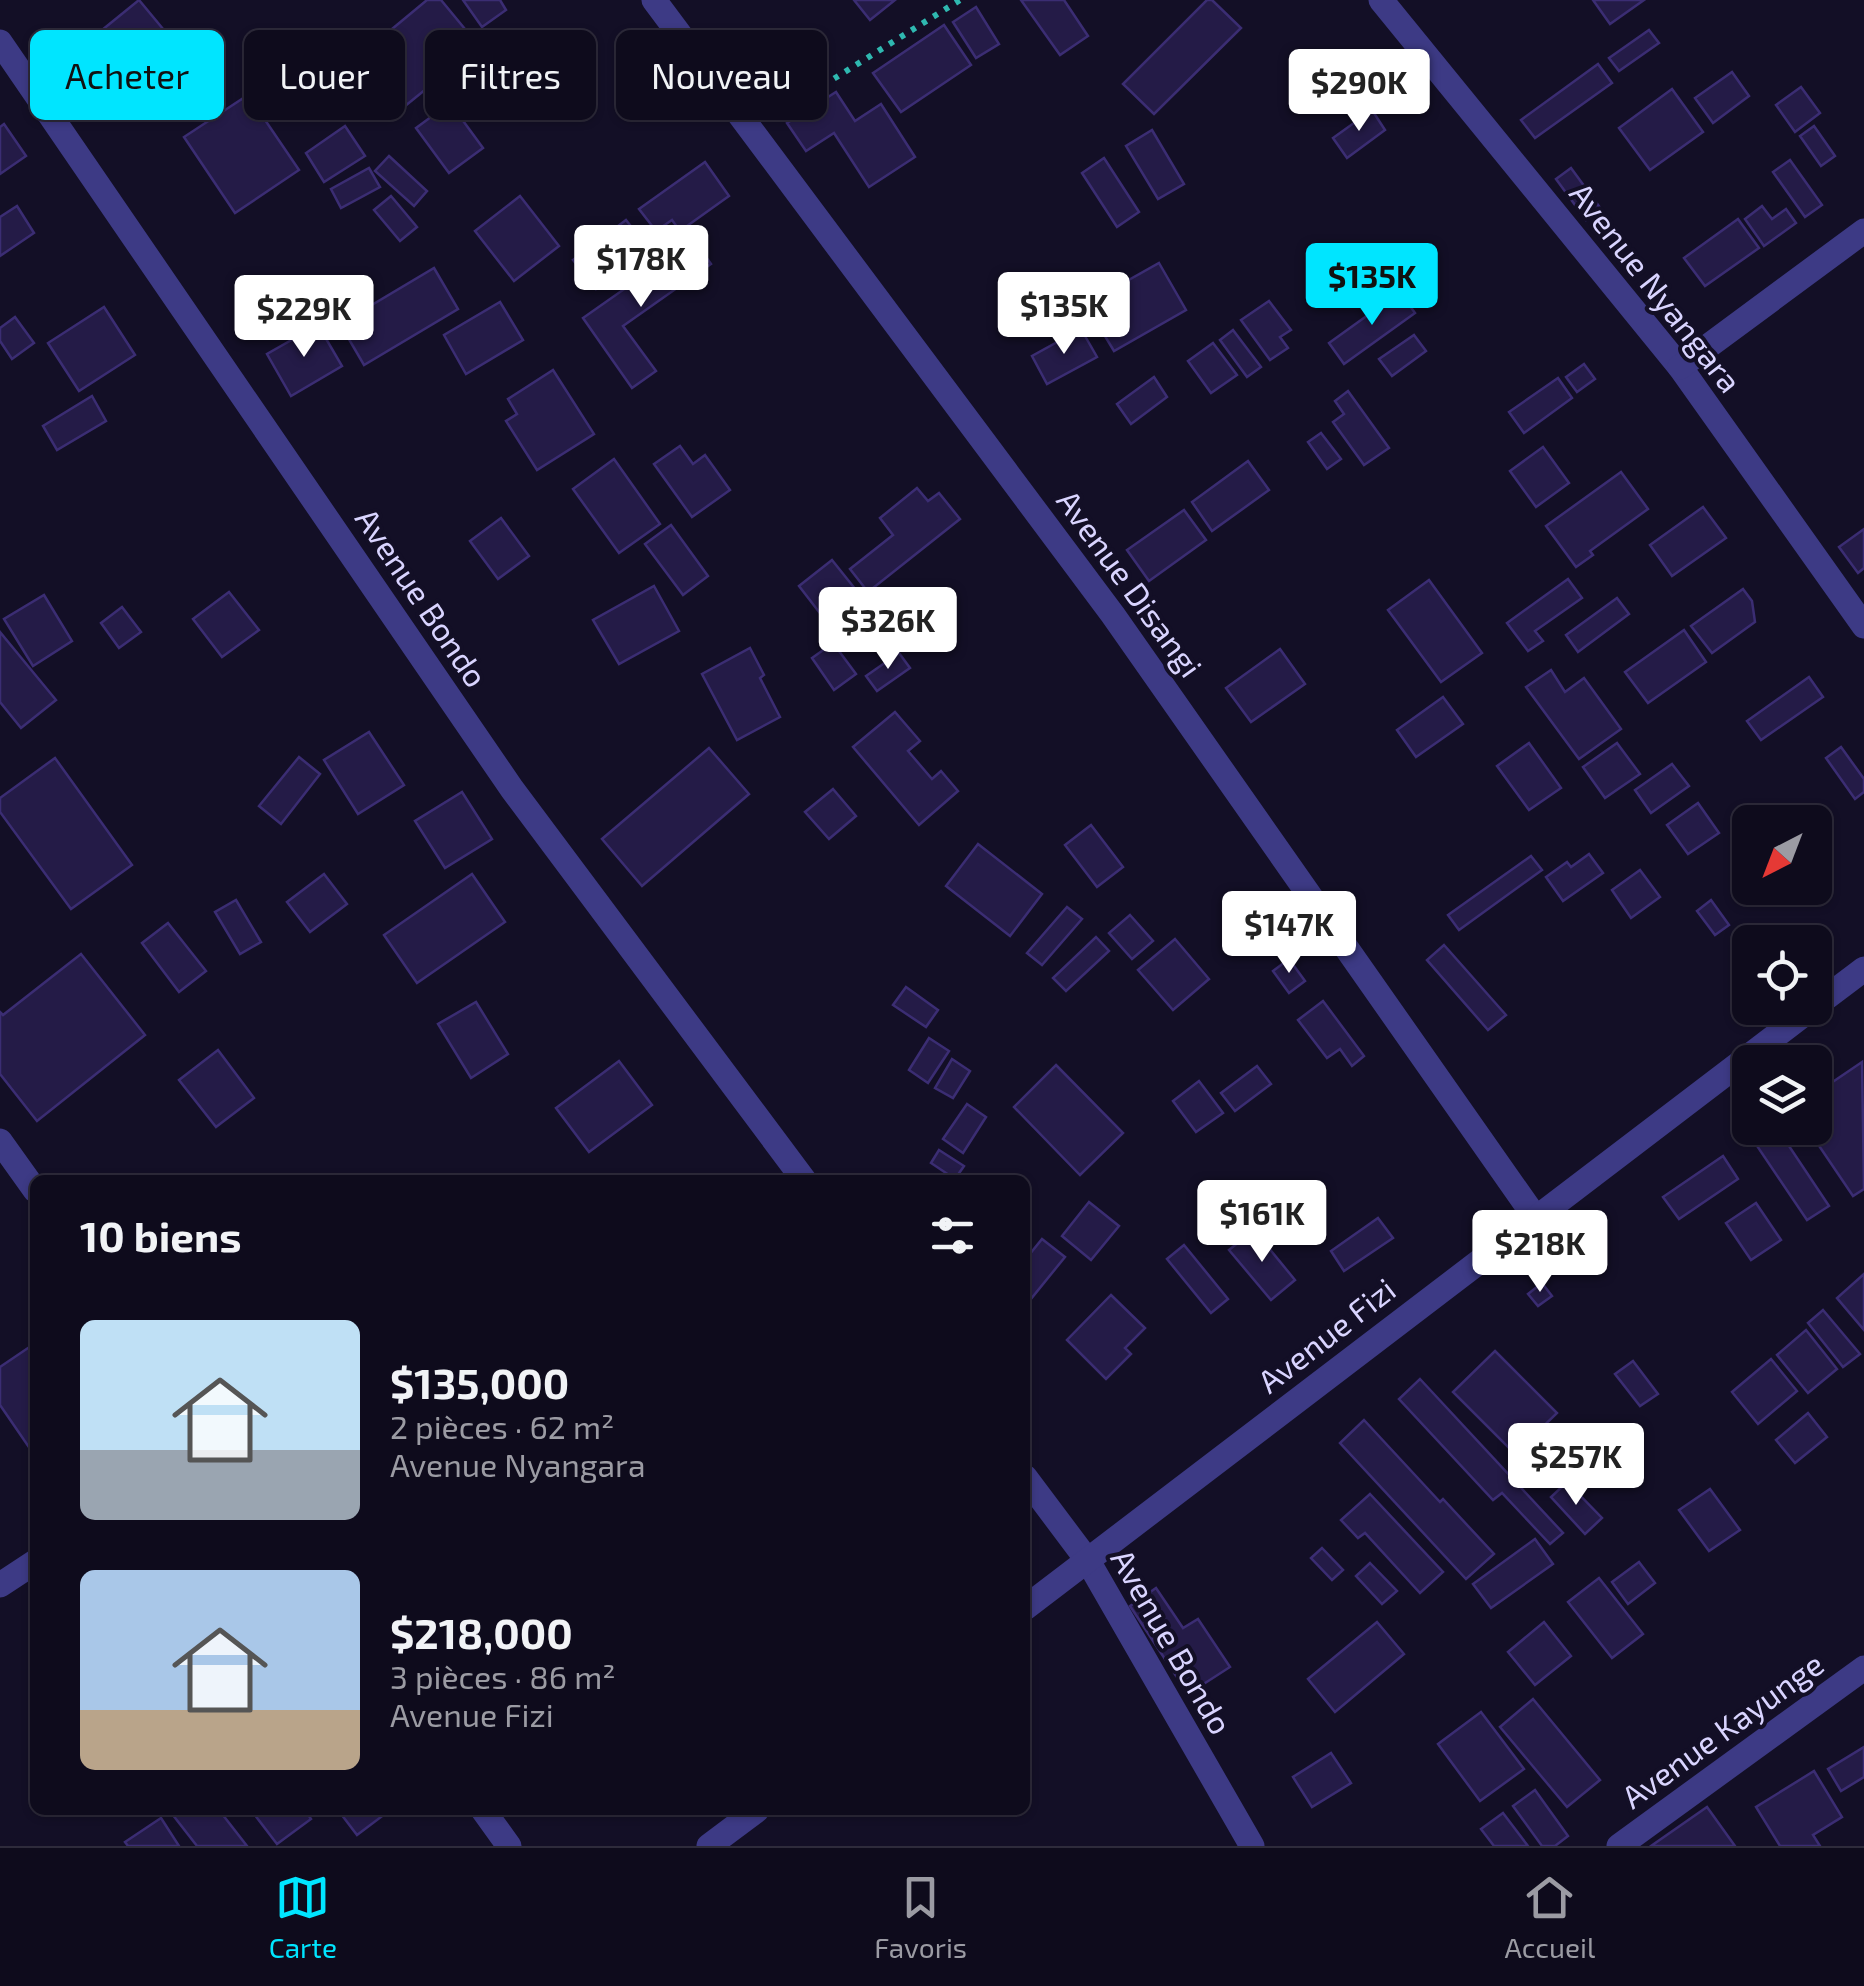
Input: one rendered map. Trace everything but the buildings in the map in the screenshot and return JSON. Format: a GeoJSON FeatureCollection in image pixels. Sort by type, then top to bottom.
{"type":"FeatureCollection","features":[{"type":"Feature","properties":{"kind":"street","name":"Avenue Disangi"},"geometry":{"type":"LineString","coordinates":[[654,0],[1114,615],[1535,1217]]}},
{"type":"Feature","properties":{"kind":"street","name":"Avenue Nyangara"},"geometry":{"type":"LineString","coordinates":[[1381,0],[1680,366],[1864,626]]}},
{"type":"Feature","properties":{"kind":"street","name":"Avenue Bondo"},"geometry":{"type":"LineString","coordinates":[[0,42],[512,789],[800,1175]]}},
{"type":"Feature","properties":{"kind":"street"},"geometry":{"type":"LineString","coordinates":[[1680,366],[1864,231]]}},
{"type":"Feature","properties":{"kind":"street","name":"Avenue Fizi"},"geometry":{"type":"LineString","coordinates":[[1832,992],[1864,968]]}},
{"type":"Feature","properties":{"kind":"street","name":"Avenue Fizi"},"geometry":{"type":"LineString","coordinates":[[1030,1604],[1789,1025]]}},
{"type":"Feature","properties":{"kind":"street"},"geometry":{"type":"LineString","coordinates":[[0,1141],[30,1183]]}},
{"type":"Feature","properties":{"kind":"street","name":"Avenue Bondo"},"geometry":{"type":"LineString","coordinates":[[1030,1484],[1088,1560],[1252,1846]]}},
{"type":"Feature","properties":{"kind":"street"},"geometry":{"type":"LineString","coordinates":[[0,1585],[30,1565]]}},
{"type":"Feature","properties":{"kind":"street","name":"Avenue Kayunge"},"geometry":{"type":"LineString","coordinates":[[1620,1846],[1864,1668]]}},
{"type":"Feature","properties":{"kind":"street"},"geometry":{"type":"LineString","coordinates":[[487,1815],[510,1846]]}},
{"type":"Feature","properties":{"kind":"street"},"geometry":{"type":"LineString","coordinates":[[709,1846],[750,1815]]}},
{"type":"Feature","properties":{"kind":"path"},"geometry":{"type":"LineString","coordinates":[[753,130],[960,0]]}}]}
